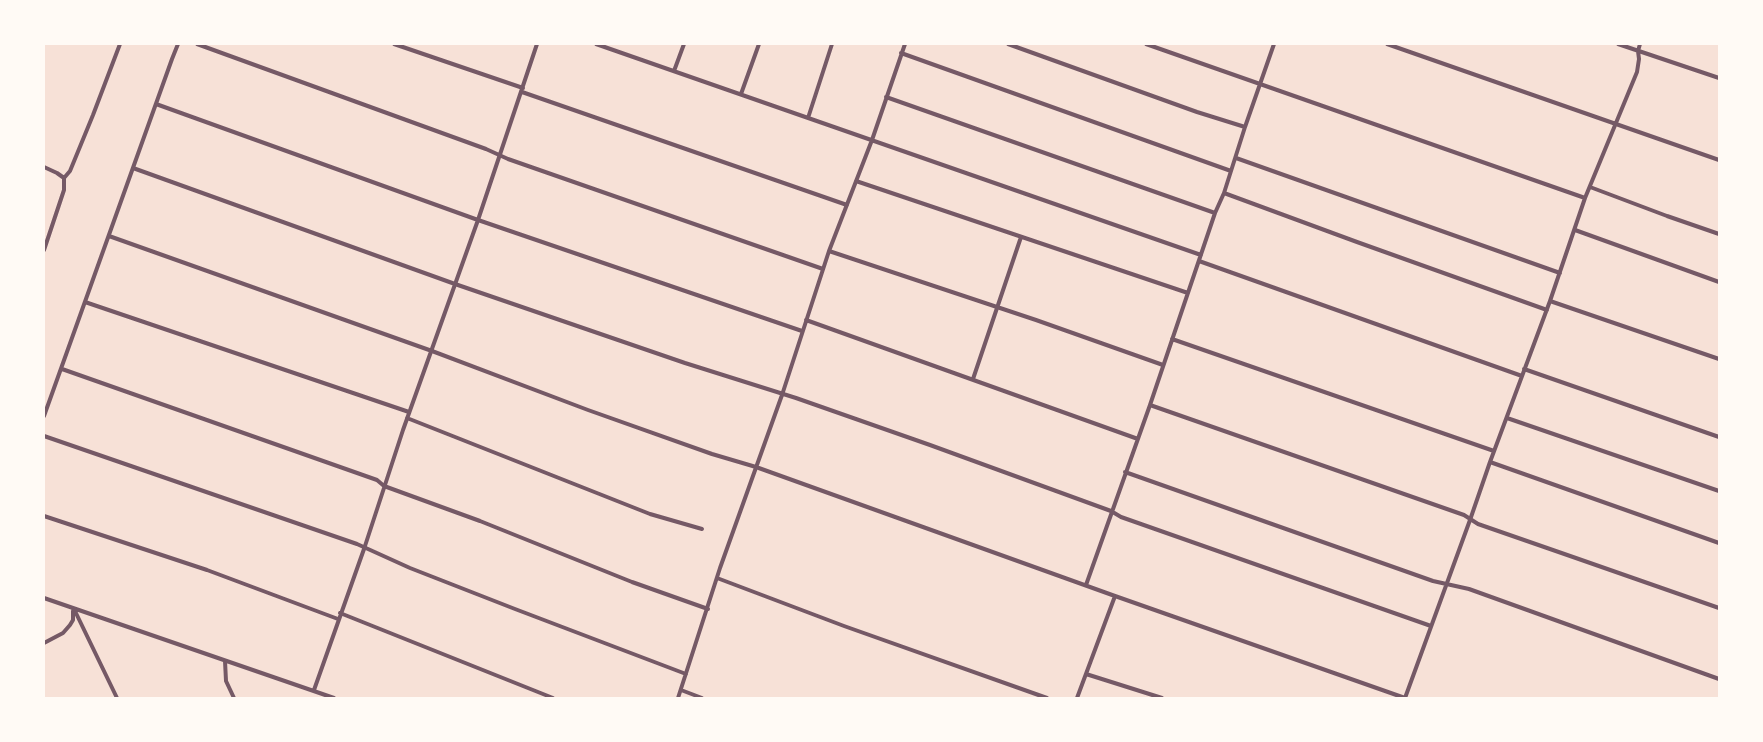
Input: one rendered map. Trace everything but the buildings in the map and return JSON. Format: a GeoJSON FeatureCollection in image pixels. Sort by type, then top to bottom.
{"type":"FeatureCollection","features":[{"type":"Feature","properties":{"kind":"street"},"geometry":{"type":"LineString","coordinates":[[44,250],[64,190],[64,178],[70,171],[120,44]]}},
{"type":"Feature","properties":{"kind":"street"},"geometry":{"type":"LineString","coordinates":[[44,416],[62,370],[178,44]]}},
{"type":"Feature","properties":{"kind":"street"},"geometry":{"type":"LineString","coordinates":[[197,44],[500,155],[823,269]]}},
{"type":"Feature","properties":{"kind":"street"},"geometry":{"type":"LineString","coordinates":[[394,44],[847,205]]}},
{"type":"Feature","properties":{"kind":"street"},"geometry":{"type":"LineString","coordinates":[[314,690],[364,549],[409,412],[478,220],[537,44]]}},
{"type":"Feature","properties":{"kind":"street"},"geometry":{"type":"LineString","coordinates":[[596,44],[674,70],[1067,210],[1201,255]]}},
{"type":"Feature","properties":{"kind":"street"},"geometry":{"type":"LineString","coordinates":[[613,50],[616,44]]}},
{"type":"Feature","properties":{"kind":"street"},"geometry":{"type":"LineString","coordinates":[[674,70],[684,44]]}},
{"type":"Feature","properties":{"kind":"street"},"geometry":{"type":"LineString","coordinates":[[741,94],[759,44]]}},
{"type":"Feature","properties":{"kind":"street"},"geometry":{"type":"LineString","coordinates":[[808,118],[832,44]]}},
{"type":"Feature","properties":{"kind":"street"},"geometry":{"type":"LineString","coordinates":[[678,698],[717,578],[782,394],[829,251],[872,140],[905,44]]}},
{"type":"Feature","properties":{"kind":"street"},"geometry":{"type":"LineString","coordinates":[[1008,44],[1197,112],[1245,127]]}},
{"type":"Feature","properties":{"kind":"street"},"geometry":{"type":"LineString","coordinates":[[1146,44],[1585,198]]}},
{"type":"Feature","properties":{"kind":"street"},"geometry":{"type":"LineString","coordinates":[[1086,585],[1275,44]]}},
{"type":"Feature","properties":{"kind":"street"},"geometry":{"type":"LineString","coordinates":[[1387,44],[1615,125],[1719,160]]}},
{"type":"Feature","properties":{"kind":"street"},"geometry":{"type":"LineString","coordinates":[[1618,44],[1719,78]]}},
{"type":"Feature","properties":{"kind":"street"},"geometry":{"type":"LineString","coordinates":[[109,236],[432,351],[596,413],[756,468],[1405,698],[1524,369],[1547,310],[1585,198],[1638,72],[1638,51],[1640,44]]}},
{"type":"Feature","properties":{"kind":"street"},"geometry":{"type":"LineString","coordinates":[[901,53],[1231,171]]}},
{"type":"Feature","properties":{"kind":"street"},"geometry":{"type":"LineString","coordinates":[[886,97],[1215,213]]}},
{"type":"Feature","properties":{"kind":"street"},"geometry":{"type":"LineString","coordinates":[[156,104],[478,220],[802,331]]}},
{"type":"Feature","properties":{"kind":"street"},"geometry":{"type":"LineString","coordinates":[[1236,158],[1560,273]]}},
{"type":"Feature","properties":{"kind":"street"},"geometry":{"type":"LineString","coordinates":[[44,167],[64,178]]}},
{"type":"Feature","properties":{"kind":"street"},"geometry":{"type":"LineString","coordinates":[[133,168],[455,284],[915,440],[1111,510],[1122,517],[1431,626]]}},
{"type":"Feature","properties":{"kind":"street"},"geometry":{"type":"LineString","coordinates":[[856,181],[1188,293]]}},
{"type":"Feature","properties":{"kind":"street"},"geometry":{"type":"LineString","coordinates":[[1590,187],[1666,216],[1719,234]]}},
{"type":"Feature","properties":{"kind":"street"},"geometry":{"type":"LineString","coordinates":[[1224,193],[1547,310]]}},
{"type":"Feature","properties":{"kind":"street"},"geometry":{"type":"LineString","coordinates":[[1575,230],[1719,282]]}},
{"type":"Feature","properties":{"kind":"street"},"geometry":{"type":"LineString","coordinates":[[973,379],[1021,237]]}},
{"type":"Feature","properties":{"kind":"street"},"geometry":{"type":"LineString","coordinates":[[829,251],[997,307],[1163,365]]}},
{"type":"Feature","properties":{"kind":"street"},"geometry":{"type":"LineString","coordinates":[[1199,260],[1522,376]]}},
{"type":"Feature","properties":{"kind":"street"},"geometry":{"type":"LineString","coordinates":[[1550,301],[1719,359]]}},
{"type":"Feature","properties":{"kind":"street"},"geometry":{"type":"LineString","coordinates":[[85,302],[409,412]]}},
{"type":"Feature","properties":{"kind":"street"},"geometry":{"type":"LineString","coordinates":[[806,320],[1138,439]]}},
{"type":"Feature","properties":{"kind":"street"},"geometry":{"type":"LineString","coordinates":[[1172,340],[1494,451]]}},
{"type":"Feature","properties":{"kind":"street"},"geometry":{"type":"LineString","coordinates":[[1524,369],[1719,437]]}},
{"type":"Feature","properties":{"kind":"street"},"geometry":{"type":"LineString","coordinates":[[62,370],[377,480],[384,486],[480,521],[639,585],[708,609]]}},
{"type":"Feature","properties":{"kind":"street"},"geometry":{"type":"LineString","coordinates":[[1150,405],[1464,515],[1470,520],[1719,608]]}},
{"type":"Feature","properties":{"kind":"street"},"geometry":{"type":"LineString","coordinates":[[407,418],[607,498],[650,514],[702,529]]}},
{"type":"Feature","properties":{"kind":"street"},"geometry":{"type":"LineString","coordinates":[[1507,418],[1719,491]]}},
{"type":"Feature","properties":{"kind":"street"},"geometry":{"type":"LineString","coordinates":[[44,436],[357,544],[364,549],[686,674]]}},
{"type":"Feature","properties":{"kind":"street"},"geometry":{"type":"LineString","coordinates":[[1490,462],[1719,543]]}},
{"type":"Feature","properties":{"kind":"street"},"geometry":{"type":"LineString","coordinates":[[1125,472],[1426,578],[1469,589],[1719,679]]}},
{"type":"Feature","properties":{"kind":"street"},"geometry":{"type":"LineString","coordinates":[[44,516],[207,570],[338,619]]}},
{"type":"Feature","properties":{"kind":"street"},"geometry":{"type":"LineString","coordinates":[[717,578],[844,626],[1047,698]]}},
{"type":"Feature","properties":{"kind":"street"},"geometry":{"type":"LineString","coordinates":[[1077,698],[1115,596]]}},
{"type":"Feature","properties":{"kind":"street"},"geometry":{"type":"LineString","coordinates":[[44,598],[334,698]]}},
{"type":"Feature","properties":{"kind":"street"},"geometry":{"type":"LineString","coordinates":[[44,643],[63,633],[73,620],[74,609]]}},
{"type":"Feature","properties":{"kind":"street"},"geometry":{"type":"LineString","coordinates":[[74,609],[117,698]]}},
{"type":"Feature","properties":{"kind":"street"},"geometry":{"type":"LineString","coordinates":[[340,614],[553,698]]}},
{"type":"Feature","properties":{"kind":"street"},"geometry":{"type":"LineString","coordinates":[[225,661],[226,681],[234,698]]}},
{"type":"Feature","properties":{"kind":"street"},"geometry":{"type":"LineString","coordinates":[[1086,674],[1162,698]]}},
{"type":"Feature","properties":{"kind":"street"},"geometry":{"type":"LineString","coordinates":[[681,690],[702,698]]}}]}
